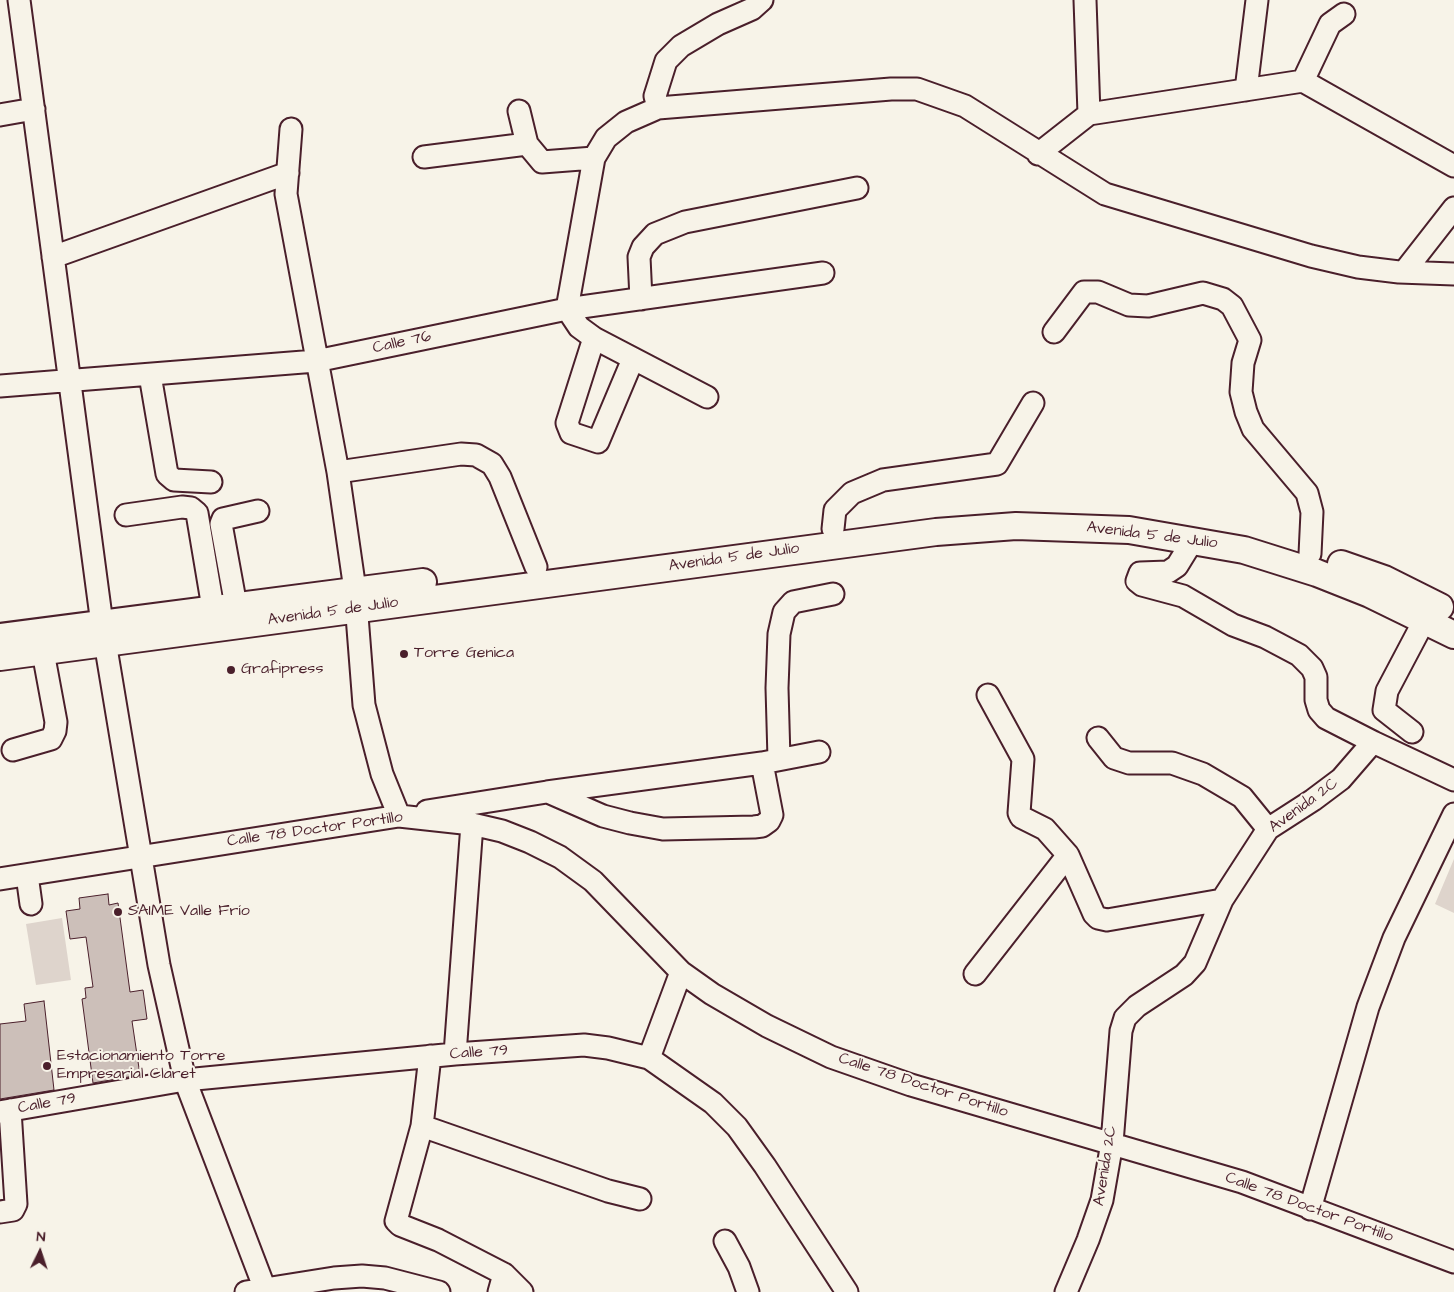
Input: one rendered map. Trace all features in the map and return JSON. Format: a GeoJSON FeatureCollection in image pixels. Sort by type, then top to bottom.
{"type":"FeatureCollection","features":[{"type":"Feature","properties":{"kind":"main road","name":"Avenida 5 de Julio"},"geometry":{"type":"LineString","coordinates":[[0,657],[43,652],[104,634],[225,607],[355,600],[536,567],[921,517],[1001,511],[1085,510],[1197,523],[1248,533],[1384,579],[1454,614]]}},
{"type":"Feature","properties":{"kind":"main road","name":"Avenida 5 de Julio"},"geometry":{"type":"LineString","coordinates":[[0,637],[104,634],[355,600],[936,532],[1016,526],[1130,530],[1244,550],[1317,573],[1370,594],[1425,619],[1454,635]]}},
{"type":"Feature","properties":{"kind":"street"},"geometry":{"type":"LineString","coordinates":[[19,0],[104,634],[159,965],[185,1080],[260,1291],[334,1278],[362,1276],[385,1278],[439,1292]]}},
{"type":"Feature","properties":{"kind":"street"},"geometry":{"type":"LineString","coordinates":[[658,108],[656,96],[666,61],[681,46],[718,24],[752,9],[762,0]]}},
{"type":"Feature","properties":{"kind":"street"},"geometry":{"type":"LineString","coordinates":[[1084,0],[1089,114]]}},
{"type":"Feature","properties":{"kind":"street"},"geometry":{"type":"LineString","coordinates":[[1246,90],[1257,0]]}},
{"type":"Feature","properties":{"kind":"street"},"geometry":{"type":"LineString","coordinates":[[1303,81],[1330,24],[1344,14]]}},
{"type":"Feature","properties":{"kind":"street"},"geometry":{"type":"LineString","coordinates":[[1038,154],[1089,114],[1303,81],[1454,166]]}},
{"type":"Feature","properties":{"kind":"street"},"geometry":{"type":"LineString","coordinates":[[707,397],[594,338],[579,327],[567,309],[594,158],[606,138],[626,122],[658,108],[917,89],[965,106],[1038,154],[1106,194],[1311,256],[1358,267],[1404,272],[1454,274]]}},
{"type":"Feature","properties":{"kind":"street"},"geometry":{"type":"LineString","coordinates":[[0,114],[34,108]]}},
{"type":"Feature","properties":{"kind":"street"},"geometry":{"type":"LineString","coordinates":[[519,111],[527,144],[542,162],[594,158]]}},
{"type":"Feature","properties":{"kind":"street"},"geometry":{"type":"LineString","coordinates":[[291,129],[286,194],[338,472],[355,600],[364,705],[382,774],[399,816],[548,792],[771,761],[819,752]]}},
{"type":"Feature","properties":{"kind":"street"},"geometry":{"type":"LineString","coordinates":[[424,157],[527,144]]}},
{"type":"Feature","properties":{"kind":"street"},"geometry":{"type":"LineString","coordinates":[[53,257],[288,173]]}},
{"type":"Feature","properties":{"kind":"street"},"geometry":{"type":"LineString","coordinates":[[641,299],[639,257],[643,247],[655,234],[685,222],[857,188]]}},
{"type":"Feature","properties":{"kind":"street"},"geometry":{"type":"LineString","coordinates":[[1404,272],[1454,208]]}},
{"type":"Feature","properties":{"kind":"street","name":"Calle 76"},"geometry":{"type":"LineString","coordinates":[[0,386],[316,361],[567,309],[823,273]]}},
{"type":"Feature","properties":{"kind":"street"},"geometry":{"type":"LineString","coordinates":[[1054,332],[1084,292],[1098,292],[1129,305],[1148,306],[1203,293],[1223,299],[1232,306],[1250,340],[1242,363],[1240,392],[1246,412],[1254,429],[1307,493],[1312,512],[1310,554]]}},
{"type":"Feature","properties":{"kind":"street"},"geometry":{"type":"LineString","coordinates":[[594,338],[567,423],[571,433],[598,442],[633,359]]}},
{"type":"Feature","properties":{"kind":"street"},"geometry":{"type":"LineString","coordinates":[[150,375],[167,474],[174,480],[211,482]]}},
{"type":"Feature","properties":{"kind":"street"},"geometry":{"type":"LineString","coordinates":[[833,529],[835,510],[852,493],[883,480],[997,464],[1033,403]]}},
{"type":"Feature","properties":{"kind":"street"},"geometry":{"type":"LineString","coordinates":[[338,472],[461,454],[476,455],[492,464],[500,478],[536,567]]}},
{"type":"Feature","properties":{"kind":"street"},"geometry":{"type":"LineString","coordinates":[[126,515],[182,507],[191,508],[197,513],[225,607]]}},
{"type":"Feature","properties":{"kind":"street"},"geometry":{"type":"LineString","coordinates":[[225,607],[221,524],[223,519],[258,511]]}},
{"type":"Feature","properties":{"kind":"street"},"geometry":{"type":"LineString","coordinates":[[1193,540],[1177,566],[1168,572],[1140,573],[1137,581],[1142,585],[1183,596],[1233,626],[1265,637],[1299,655],[1312,668],[1316,677],[1316,700],[1319,710],[1326,718],[1454,780]]}},
{"type":"Feature","properties":{"kind":"street"},"geometry":{"type":"LineString","coordinates":[[548,792],[603,816],[663,829],[762,826],[772,815],[771,761],[779,634],[784,612],[793,602],[833,594]]}},
{"type":"Feature","properties":{"kind":"street"},"geometry":{"type":"LineString","coordinates":[[1412,732],[1384,710],[1388,691],[1425,619]]}},
{"type":"Feature","properties":{"kind":"street"},"geometry":{"type":"LineString","coordinates":[[13,750],[51,739],[55,730],[56,722],[43,652]]}},
{"type":"Feature","properties":{"kind":"street"},"geometry":{"type":"LineString","coordinates":[[988,695],[1023,759],[1019,813],[1026,820],[1045,829],[1068,855],[1094,914],[1098,918],[1107,920],[1222,900]]}},
{"type":"Feature","properties":{"kind":"street"},"geometry":{"type":"LineString","coordinates":[[1098,738],[1114,758],[1129,763],[1172,763],[1203,774],[1242,797],[1268,829]]}},
{"type":"Feature","properties":{"kind":"street","name":"Avenida 2C"},"geometry":{"type":"LineString","coordinates":[[1066,1292],[1098,1213],[1112,1143],[1121,1031],[1125,1018],[1137,1006],[1184,975],[1195,963],[1222,900],[1268,829],[1313,800],[1341,779],[1373,742]]}},
{"type":"Feature","properties":{"kind":"street"},"geometry":{"type":"LineString","coordinates":[[1310,1209],[1368,1007],[1394,938],[1454,814]]}},
{"type":"Feature","properties":{"kind":"street","name":"Calle 78 Doctor Portillo"},"geometry":{"type":"LineString","coordinates":[[0,879],[399,816],[472,824],[530,842],[560,858],[593,881],[681,972],[712,994],[766,1026],[832,1057],[911,1085],[1242,1182],[1454,1262]]}},
{"type":"Feature","properties":{"kind":"street"},"geometry":{"type":"LineString","coordinates":[[455,1054],[472,824]]}},
{"type":"Feature","properties":{"kind":"street"},"geometry":{"type":"LineString","coordinates":[[975,974],[1068,855]]}},
{"type":"Feature","properties":{"kind":"street"},"geometry":{"type":"LineString","coordinates":[[27,875],[31,904]]}},
{"type":"Feature","properties":{"kind":"street"},"geometry":{"type":"LineString","coordinates":[[649,1058],[681,972]]}},
{"type":"Feature","properties":{"kind":"street","name":"Calle 79"},"geometry":{"type":"LineString","coordinates":[[5,1111],[185,1080],[455,1054],[584,1045],[608,1048],[649,1058],[713,1103],[737,1127],[765,1166],[847,1292]]}},
{"type":"Feature","properties":{"kind":"street"},"geometry":{"type":"LineString","coordinates":[[430,1056],[422,1126],[396,1221],[400,1225],[438,1240],[502,1283],[522,1292]]}},
{"type":"Feature","properties":{"kind":"street"},"geometry":{"type":"LineString","coordinates":[[0,1212],[13,1210],[16,1204],[5,1111]]}},
{"type":"Feature","properties":{"kind":"street"},"geometry":{"type":"LineString","coordinates":[[422,1126],[608,1191],[640,1199]]}},
{"type":"Feature","properties":{"kind":"street"},"geometry":{"type":"LineString","coordinates":[[725,1241],[739,1267],[748,1292]]}},
{"type":"Feature","properties":{"kind":"shaded area"},"geometry":{"type":"Polygon","coordinates":[[[1454,859],[1454,913],[1435,904],[1454,859]]]}},
{"type":"Feature","properties":{"kind":"shaded area"},"geometry":{"type":"Polygon","coordinates":[[[62,918],[71,980],[36,985],[26,924],[62,918]]]}},
{"type":"Feature","properties":{"kind":"building"},"geometry":{"type":"Polygon","coordinates":[[[108,894],[109,905],[118,903],[130,992],[143,990],[147,1019],[132,1021],[140,1075],[93,1083],[82,999],[86,998],[85,988],[93,987],[86,937],[70,939],[66,911],[80,909],[79,898],[108,894]]]}},
{"type":"Feature","properties":{"kind":"building"},"geometry":{"type":"Polygon","coordinates":[[[44,1001],[54,1090],[0,1099],[0,1024],[26,1021],[24,1004],[44,1001]]]}},
{"type":"Feature","properties":{"kind":"place","name":"Torre Genica"},"geometry":{"type":"Point","coordinates":[404,654]}},
{"type":"Feature","properties":{"kind":"place","name":"Grafipress"},"geometry":{"type":"Point","coordinates":[231,670]}},
{"type":"Feature","properties":{"kind":"place","name":"SAIME Valle Frío"},"geometry":{"type":"Point","coordinates":[118,912]}},
{"type":"Feature","properties":{"kind":"place","name":"Estacionamiento Torre Empresarial Claret"},"geometry":{"type":"Point","coordinates":[47,1066]}}]}
